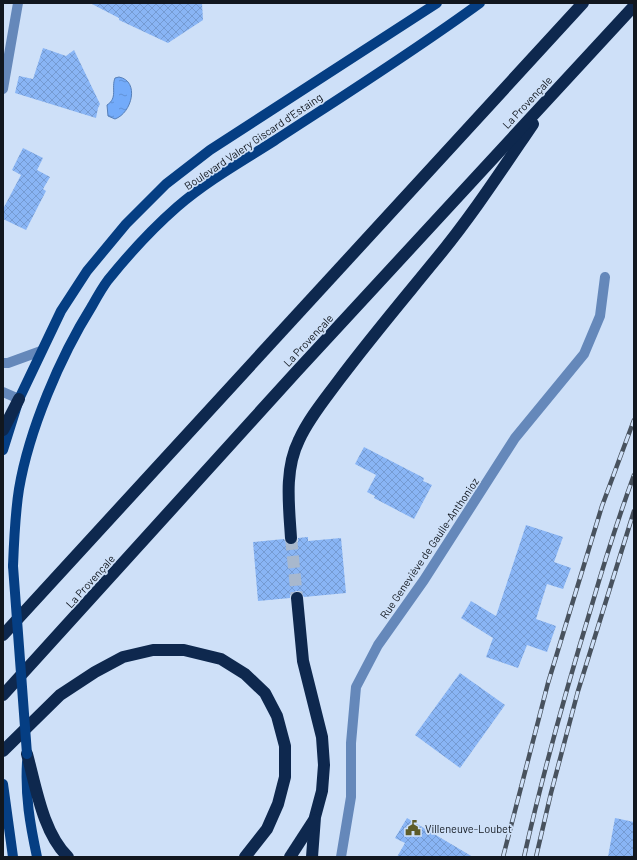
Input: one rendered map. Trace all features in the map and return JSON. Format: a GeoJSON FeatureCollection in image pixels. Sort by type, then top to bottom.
{"type":"FeatureCollection","features":[{"type":"Feature","properties":{"kind":"highway"},"geometry":{"type":"LineString","coordinates":[[3,635],[583,3]]}},
{"type":"Feature","properties":{"kind":"highway","name":"La Provençale"},"geometry":{"type":"LineString","coordinates":[[3,695],[296,372],[634,6]]}},
{"type":"Feature","properties":{"kind":"highway"},"geometry":{"type":"LineString","coordinates":[[291,538],[288,490],[291,464],[298,440],[316,411],[374,334],[434,262],[476,207],[556,90]]}},
{"type":"Feature","properties":{"kind":"highway"},"geometry":{"type":"LineString","coordinates":[[3,430],[19,399]]}},
{"type":"Feature","properties":{"kind":"highway"},"geometry":{"type":"LineString","coordinates":[[297,598],[303,661],[322,737],[324,764],[322,791],[316,817],[312,857]]}},
{"type":"Feature","properties":{"kind":"highway"},"geometry":{"type":"LineString","coordinates":[[3,751],[60,695],[95,672],[123,657],[153,650],[184,650],[221,659],[244,674],[265,693],[277,716],[285,746],[284,777],[278,804],[267,829],[245,857]]}},
{"type":"Feature","properties":{"kind":"highway"},"geometry":{"type":"LineString","coordinates":[[27,754],[40,804],[51,832],[68,857]]}},
{"type":"Feature","properties":{"kind":"highway"},"geometry":{"type":"LineString","coordinates":[[290,857],[316,817]]}},
{"type":"Feature","properties":{"kind":"main road","name":"Boulevard Valery Giscard d'Estaing"},"geometry":{"type":"LineString","coordinates":[[3,450],[19,399],[61,311],[86,271],[126,224],[166,184],[210,150],[437,3]]}},
{"type":"Feature","properties":{"kind":"main road","name":"Boulevard Valery Giscard d'Estaing"},"geometry":{"type":"LineString","coordinates":[[37,857],[28,812],[26,776],[27,754],[13,566],[14,530],[20,488],[30,443],[48,395],[82,322],[107,281],[142,241],[178,206],[223,173],[373,76],[480,3]]}},
{"type":"Feature","properties":{"kind":"main road"},"geometry":{"type":"LineString","coordinates":[[3,784],[13,857]]}},
{"type":"Feature","properties":{"kind":"street"},"geometry":{"type":"LineString","coordinates":[[3,89],[18,3]]}},
{"type":"Feature","properties":{"kind":"street","name":"Rue Geneviève de Gaulle-Anthonioz"},"geometry":{"type":"LineString","coordinates":[[341,857],[352,797],[351,743],[356,687],[378,645],[424,580],[516,438],[584,354],[600,316],[605,277]]}},
{"type":"Feature","properties":{"kind":"street"},"geometry":{"type":"LineString","coordinates":[[3,363],[8,363],[41,351]]}},
{"type":"Feature","properties":{"kind":"street"},"geometry":{"type":"LineString","coordinates":[[3,392],[19,399]]}},
{"type":"Feature","properties":{"kind":"water"},"geometry":{"type":"Polygon","coordinates":[[[119,77],[126,80],[130,84],[131,97],[126,110],[121,116],[115,119],[108,116],[107,105],[113,96],[115,78],[119,77]]]}},
{"type":"Feature","properties":{"kind":"building"},"geometry":{"type":"Polygon","coordinates":[[[90,3],[202,3],[203,20],[168,43],[119,20],[119,18],[90,3]]]}},
{"type":"Feature","properties":{"kind":"building"},"geometry":{"type":"Polygon","coordinates":[[[43,48],[66,56],[74,50],[100,104],[96,118],[15,93],[19,76],[33,79],[43,48]]]}},
{"type":"Feature","properties":{"kind":"building"},"geometry":{"type":"Polygon","coordinates":[[[23,148],[43,158],[37,170],[50,177],[43,189],[46,191],[26,230],[3,219],[3,209],[21,175],[12,170],[23,148]]]}},
{"type":"Feature","properties":{"kind":"building"},"geometry":{"type":"Polygon","coordinates":[[[364,447],[424,478],[423,481],[432,485],[414,519],[374,498],[375,496],[367,492],[376,475],[355,464],[364,447]]]}},
{"type":"Feature","properties":{"kind":"building"},"geometry":{"type":"Polygon","coordinates":[[[526,525],[563,537],[554,562],[571,568],[563,589],[547,584],[536,619],[556,626],[547,652],[527,645],[518,668],[486,657],[493,638],[461,618],[471,601],[496,616],[526,525]]]}},
{"type":"Feature","properties":{"kind":"building"},"geometry":{"type":"Polygon","coordinates":[[[308,537],[308,541],[341,538],[346,593],[304,597],[300,591],[296,591],[290,595],[290,598],[258,601],[253,542],[284,539],[287,545],[292,545],[298,542],[298,538],[308,537]]]}},
{"type":"Feature","properties":{"kind":"building"},"geometry":{"type":"Polygon","coordinates":[[[460,673],[505,705],[460,768],[415,735],[460,673]]]}},
{"type":"Feature","properties":{"kind":"building","name":"Villeneuve-Loubet"},"geometry":{"type":"Polygon","coordinates":[[[407,818],[473,857],[397,857],[405,843],[395,838],[407,818]]]}},
{"type":"Feature","properties":{"kind":"building"},"geometry":{"type":"Polygon","coordinates":[[[615,818],[634,822],[634,857],[608,857],[615,818]]]}},
{"type":"Feature","properties":{"kind":"tunnel"},"geometry":{"type":"LineString","coordinates":[[291,538],[297,598]]}},
{"type":"Feature","properties":{"kind":"railway"},"geometry":{"type":"LineString","coordinates":[[503,857],[548,683],[602,506],[634,420]]}},
{"type":"Feature","properties":{"kind":"railway"},"geometry":{"type":"LineString","coordinates":[[524,857],[547,763],[573,670],[606,558],[634,475]]}},
{"type":"Feature","properties":{"kind":"railway"},"geometry":{"type":"LineString","coordinates":[[536,857],[578,691],[634,511]]}},
{"type":"Feature","properties":{"kind":"place","name":"Villeneuve-Loubet"},"geometry":{"type":"Point","coordinates":[413,828]}}]}
